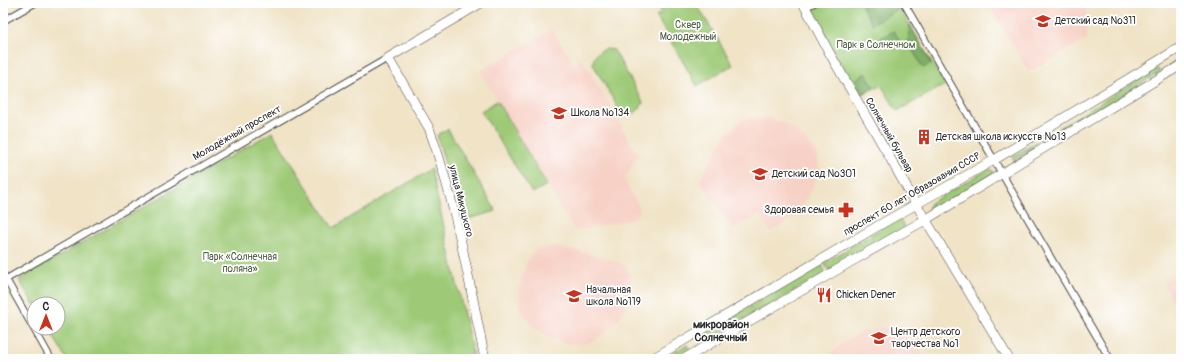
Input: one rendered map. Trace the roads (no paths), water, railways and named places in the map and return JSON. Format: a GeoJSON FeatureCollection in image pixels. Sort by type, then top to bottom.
{"type":"FeatureCollection","features":[{"type":"Feature","properties":{"kind":"main road","name":"Молодёжный проспект"},"geometry":{"type":"LineString","coordinates":[[388,58],[481,3]]}},
{"type":"Feature","properties":{"kind":"main road","name":"Солнечный бульвар"},"geometry":{"type":"LineString","coordinates":[[804,5],[830,54],[925,220],[1008,359]]}},
{"type":"Feature","properties":{"kind":"main road","name":"проспект 60 лет Образования СССР"},"geometry":{"type":"LineString","coordinates":[[652,359],[994,160],[1181,47]]}},
{"type":"Feature","properties":{"kind":"main road","name":"улица Микуцкого"},"geometry":{"type":"LineString","coordinates":[[388,58],[429,128],[432,137],[453,214],[485,359]]}},
{"type":"Feature","properties":{"kind":"main road"},"geometry":{"type":"LineString","coordinates":[[1162,58],[1168,73]]}},
{"type":"Feature","properties":{"kind":"main road"},"geometry":{"type":"LineString","coordinates":[[684,359],[1003,174],[1181,65]]}},
{"type":"Feature","properties":{"kind":"main road"},"geometry":{"type":"LineString","coordinates":[[690,337],[698,351]]}},
{"type":"Feature","properties":{"kind":"street"},"geometry":{"type":"LineString","coordinates":[[3,21],[35,3]]}},
{"type":"Feature","properties":{"kind":"street"},"geometry":{"type":"LineString","coordinates":[[804,5],[814,3]]}},
{"type":"Feature","properties":{"kind":"street"},"geometry":{"type":"LineString","coordinates":[[904,3],[1110,359]]}},
{"type":"Feature","properties":{"kind":"street","name":"Молодёжный проспект"},"geometry":{"type":"LineString","coordinates":[[4,278],[388,58]]}},
{"type":"Feature","properties":{"kind":"street"},"geometry":{"type":"LineString","coordinates":[[4,278],[51,359]]}},
{"type":"Feature","properties":{"kind":"place","name":"Детский сад №311"},"geometry":{"type":"Point","coordinates":[1043,21]}},
{"type":"Feature","properties":{"kind":"place","name":"Школа №134"},"geometry":{"type":"Point","coordinates":[559,113]}},
{"type":"Feature","properties":{"kind":"place","name":"Детская школа искусств №13"},"geometry":{"type":"Point","coordinates":[924,137]}},
{"type":"Feature","properties":{"kind":"place","name":"Детский сад №301"},"geometry":{"type":"Point","coordinates":[760,174]}},
{"type":"Feature","properties":{"kind":"place","name":"Здоровая семья"},"geometry":{"type":"Point","coordinates":[846,210]}},
{"type":"Feature","properties":{"kind":"place","name":"Chicken Dener"},"geometry":{"type":"Point","coordinates":[824,295]}},
{"type":"Feature","properties":{"kind":"place","name":"Начальная школа №119"},"geometry":{"type":"Point","coordinates":[574,296]}},
{"type":"Feature","properties":{"kind":"place","name":"Центр детского творчества №1"},"geometry":{"type":"Point","coordinates":[879,338]}},
{"type":"Feature","properties":{"kind":"district","name":"микрорайон Солнечный"},"geometry":{"type":"Point","coordinates":[721,330]}},
{"type":"Feature","properties":{"kind":"park label","name":"Сквер Молодежный"},"geometry":{"type":"Point","coordinates":[688,30]}},
{"type":"Feature","properties":{"kind":"park label","name":"Парк в Солнечном"},"geometry":{"type":"Point","coordinates":[876,45]}},
{"type":"Feature","properties":{"kind":"park label","name":"Парк «Солнечная поляна»"},"geometry":{"type":"Point","coordinates":[240,262]}}]}
